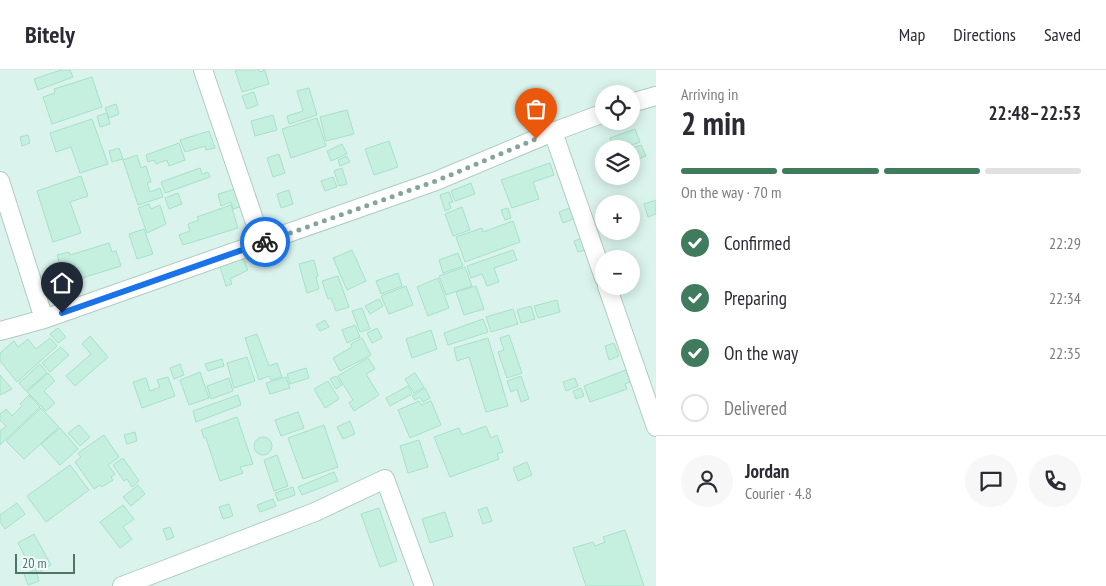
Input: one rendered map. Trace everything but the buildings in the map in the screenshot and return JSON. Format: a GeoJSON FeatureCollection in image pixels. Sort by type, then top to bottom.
{"type":"FeatureCollection","features":[{"type":"Feature","properties":{"kind":"street"},"geometry":{"type":"LineString","coordinates":[[203,70],[262,243]]}},
{"type":"Feature","properties":{"kind":"street"},"geometry":{"type":"LineString","coordinates":[[640,100],[656,96]]}},
{"type":"Feature","properties":{"kind":"street"},"geometry":{"type":"LineString","coordinates":[[0,331],[44,319],[436,181],[595,116]]}},
{"type":"Feature","properties":{"kind":"street"},"geometry":{"type":"LineString","coordinates":[[553,132],[595,252]]}},
{"type":"Feature","properties":{"kind":"street"},"geometry":{"type":"LineString","coordinates":[[0,181],[44,319]]}},
{"type":"Feature","properties":{"kind":"street"},"geometry":{"type":"LineString","coordinates":[[610,295],[656,427]]}},
{"type":"Feature","properties":{"kind":"street"},"geometry":{"type":"LineString","coordinates":[[122,586],[314,512],[385,479],[424,586]]}},
{"type":"Feature","properties":{"kind":"shaded area"},"geometry":{"type":"Polygon","coordinates":[[[0,70],[656,70],[656,586],[0,586],[0,70]]]}},
{"type":"Feature","properties":{"kind":"way so far"},"geometry":{"type":"LineString","coordinates":[[265,242],[436,181],[536,139]]}},
{"type":"Feature","properties":{"kind":"route"},"geometry":{"type":"LineString","coordinates":[[62,313],[265,242]]}}]}
